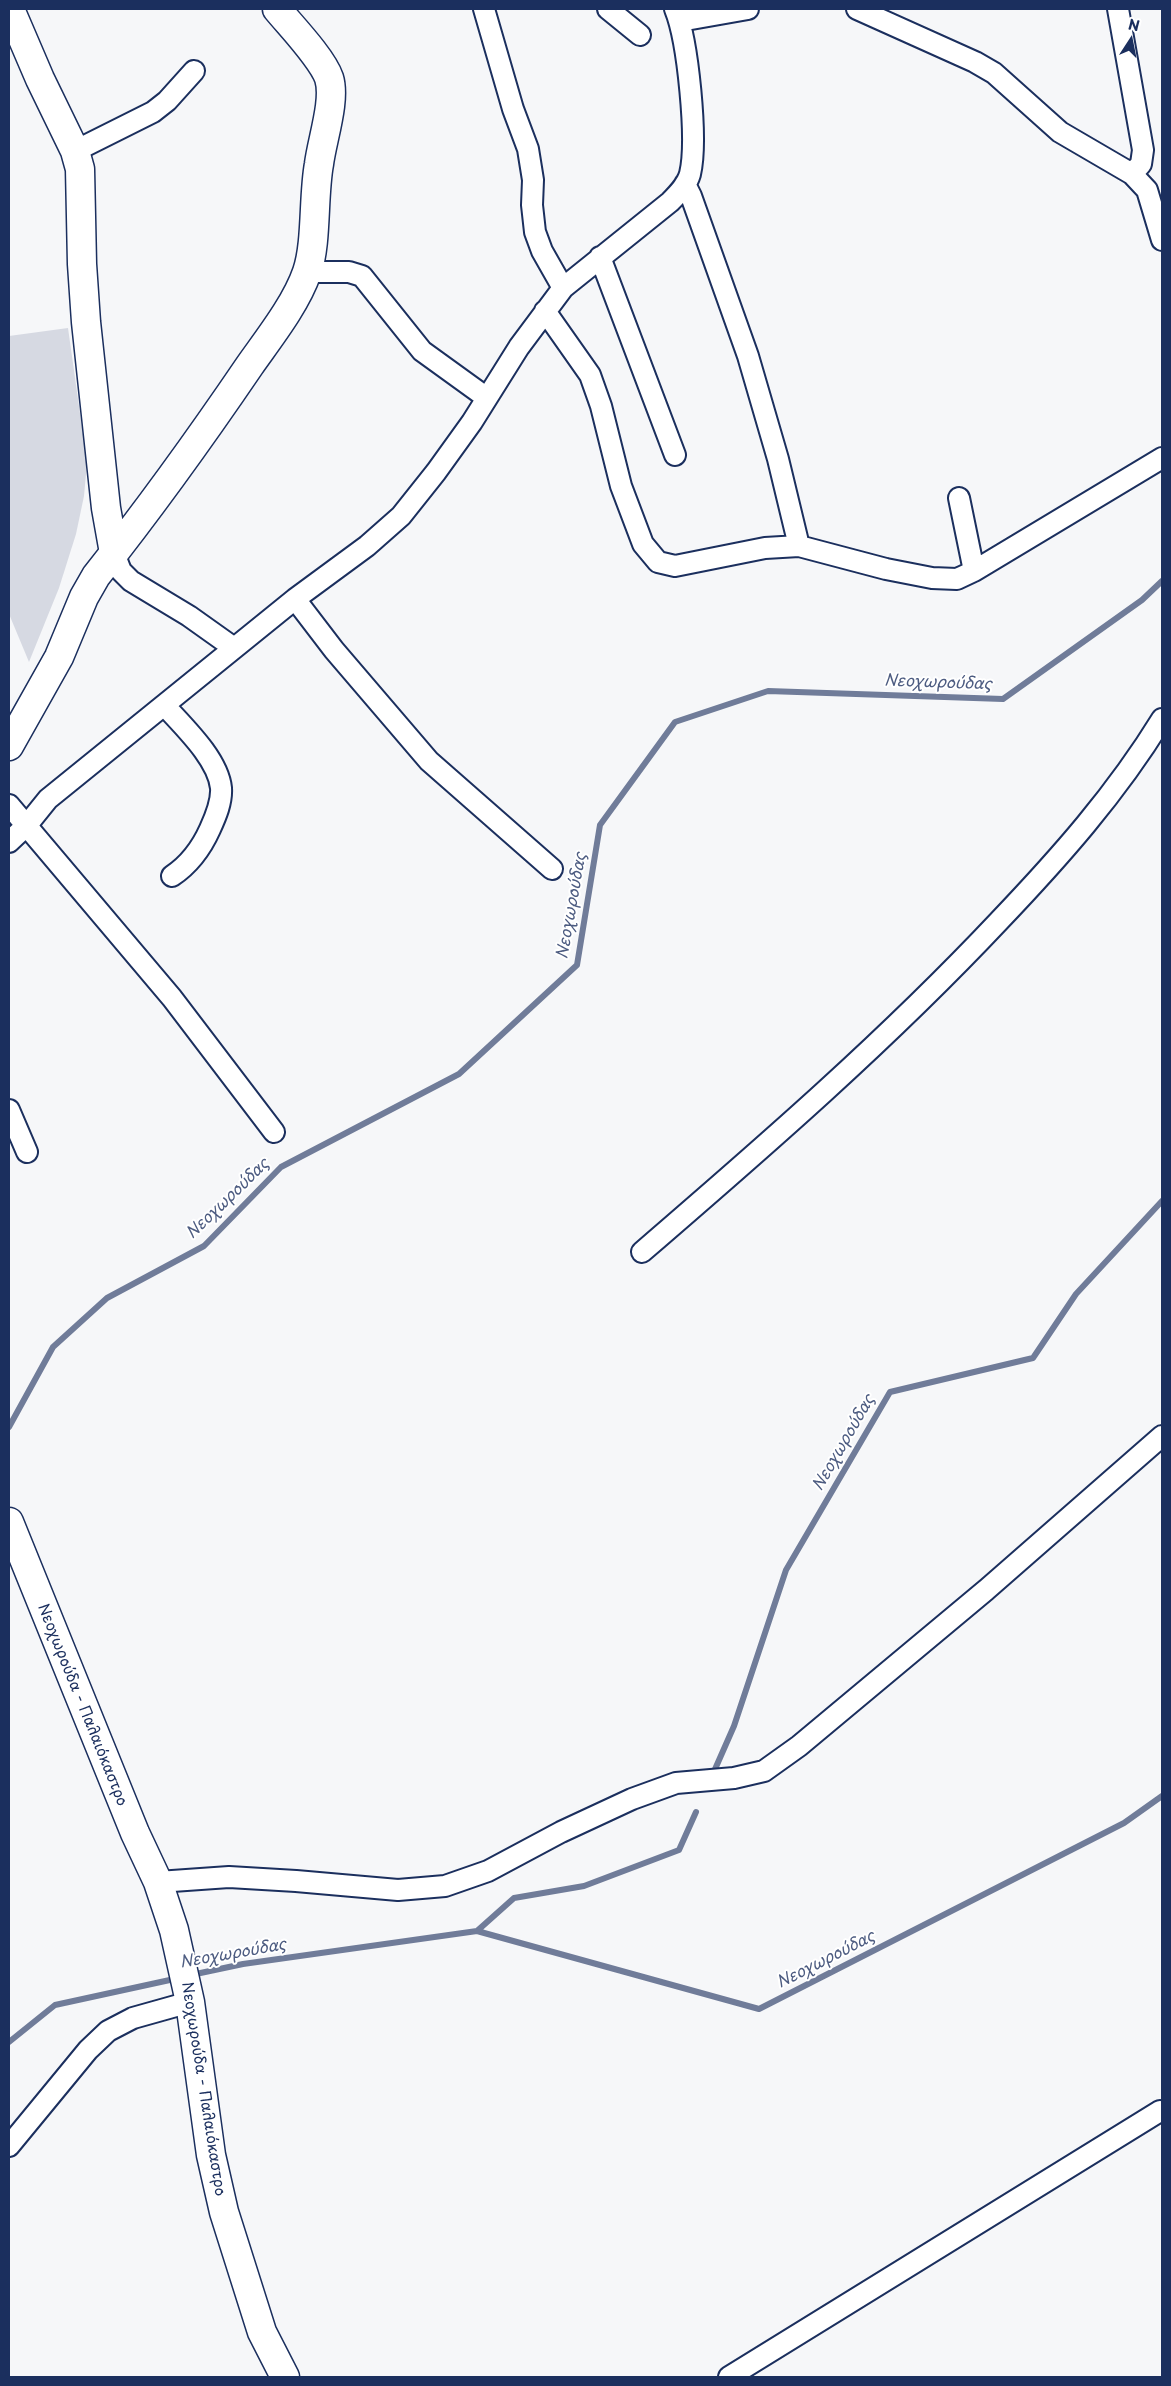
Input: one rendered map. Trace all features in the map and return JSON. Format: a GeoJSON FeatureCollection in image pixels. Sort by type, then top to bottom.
{"type":"FeatureCollection","features":[{"type":"Feature","properties":{"kind":"street"},"geometry":{"type":"LineString","coordinates":[[10,9],[40,79],[75,151],[80,169],[82,190],[82,264],[86,322],[106,508],[114,553],[121,571],[131,581],[189,616],[234,648]]}},
{"type":"Feature","properties":{"kind":"street"},"geometry":{"type":"LineString","coordinates":[[9,746],[59,657],[90,586],[255,358],[296,295],[307,272],[312,241],[316,182],[329,107],[330,83],[328,76],[317,59],[277,9]]}},
{"type":"Feature","properties":{"kind":"street"},"geometry":{"type":"LineString","coordinates":[[484,9],[513,109],[528,149],[536,232],[542,252],[563,288]]}},
{"type":"Feature","properties":{"kind":"street"},"geometry":{"type":"LineString","coordinates":[[608,9],[640,35]]}},
{"type":"Feature","properties":{"kind":"street"},"geometry":{"type":"LineString","coordinates":[[9,842],[27,825],[48,799],[295,599],[367,546],[401,516],[436,472],[545,311],[563,288],[670,202],[685,184],[692,163],[693,142],[685,44],[677,15],[748,9]]}},
{"type":"Feature","properties":{"kind":"street"},"geometry":{"type":"LineString","coordinates":[[857,9],[975,62],[994,73],[1060,132],[1132,174],[1147,190],[1162,240]]}},
{"type":"Feature","properties":{"kind":"street"},"geometry":{"type":"LineString","coordinates":[[1118,9],[1143,150],[1141,164],[1132,174]]}},
{"type":"Feature","properties":{"kind":"street"},"geometry":{"type":"LineString","coordinates":[[75,151],[153,112],[167,101],[194,71]]}},
{"type":"Feature","properties":{"kind":"street"},"geometry":{"type":"LineString","coordinates":[[685,184],[691,196],[748,356],[778,459],[799,546]]}},
{"type":"Feature","properties":{"kind":"street"},"geometry":{"type":"LineString","coordinates":[[600,257],[675,455]]}},
{"type":"Feature","properties":{"kind":"street"},"geometry":{"type":"LineString","coordinates":[[307,272],[349,272],[362,276],[422,351],[487,398]]}},
{"type":"Feature","properties":{"kind":"street"},"geometry":{"type":"LineString","coordinates":[[545,311],[590,375],[601,406],[621,486],[643,544],[658,562],[674,566],[765,548],[799,546],[886,569],[932,578],[957,579],[974,571],[1162,458]]}},
{"type":"Feature","properties":{"kind":"street"},"geometry":{"type":"LineString","coordinates":[[960,498],[974,571]]}},
{"type":"Feature","properties":{"kind":"street"},"geometry":{"type":"LineString","coordinates":[[295,599],[334,650],[429,761],[552,869]]}},
{"type":"Feature","properties":{"kind":"street"},"geometry":{"type":"LineString","coordinates":[[165,706],[196,740],[212,765],[221,788],[218,812],[207,836],[195,856],[172,876]]}},
{"type":"Feature","properties":{"kind":"street"},"geometry":{"type":"LineString","coordinates":[[642,1252],[812,1103],[917,1006],[1078,836],[1128,772],[1162,719]]}},
{"type":"Feature","properties":{"kind":"street"},"geometry":{"type":"LineString","coordinates":[[9,805],[172,998],[274,1132]]}},
{"type":"Feature","properties":{"kind":"street"},"geometry":{"type":"LineString","coordinates":[[9,1110],[27,1152]]}},
{"type":"Feature","properties":{"kind":"street"},"geometry":{"type":"LineString","coordinates":[[158,1882],[229,1877],[296,1880],[398,1890],[445,1886],[488,1871],[561,1832],[632,1799],[676,1783],[734,1778],[764,1771],[799,1746],[993,1584],[1162,1436]]}},
{"type":"Feature","properties":{"kind":"street","name":"Νεοχωρούδα - Παλαιόκαστρο"},"geometry":{"type":"LineString","coordinates":[[9,1522],[135,1833],[158,1882],[174,1930],[190,2002],[211,2155],[224,2212],[262,2332],[285,2377]]}},
{"type":"Feature","properties":{"kind":"street"},"geometry":{"type":"LineString","coordinates":[[9,2146],[88,2050],[108,2031],[134,2018],[190,2002]]}},
{"type":"Feature","properties":{"kind":"street"},"geometry":{"type":"LineString","coordinates":[[730,2377],[1160,2111]]}},
{"type":"Feature","properties":{"kind":"shaded area"},"geometry":{"type":"Polygon","coordinates":[[[68,328],[87,463],[84,496],[76,534],[59,588],[29,662],[9,614],[9,336],[68,328]]]}},
{"type":"Feature","properties":{"kind":"waterway","name":"Νεοχωρούδας"},"geometry":{"type":"LineString","coordinates":[[9,1427],[53,1347],[107,1298],[204,1246],[281,1167],[459,1074],[577,965],[600,825],[675,722],[768,691],[1003,699],[1142,600],[1162,581]]}},
{"type":"Feature","properties":{"kind":"waterway","name":"Νεοχωρούδας"},"geometry":{"type":"LineString","coordinates":[[712,1776],[734,1726],[786,1570],[890,1392],[1033,1358],[1076,1294],[1162,1201]]}},
{"type":"Feature","properties":{"kind":"waterway","name":"Νεοχωρούδας"},"geometry":{"type":"LineString","coordinates":[[191,1975],[243,1964],[477,1931],[759,2009],[1124,1823],[1162,1796]]}},
{"type":"Feature","properties":{"kind":"waterway","name":"Νεοχωρούδας"},"geometry":{"type":"LineString","coordinates":[[477,1931],[514,1898],[584,1886],[679,1850],[696,1812]]}},
{"type":"Feature","properties":{"kind":"waterway","name":"Νεοχωρούδας"},"geometry":{"type":"LineString","coordinates":[[9,2042],[55,2005],[179,1978]]}}]}
